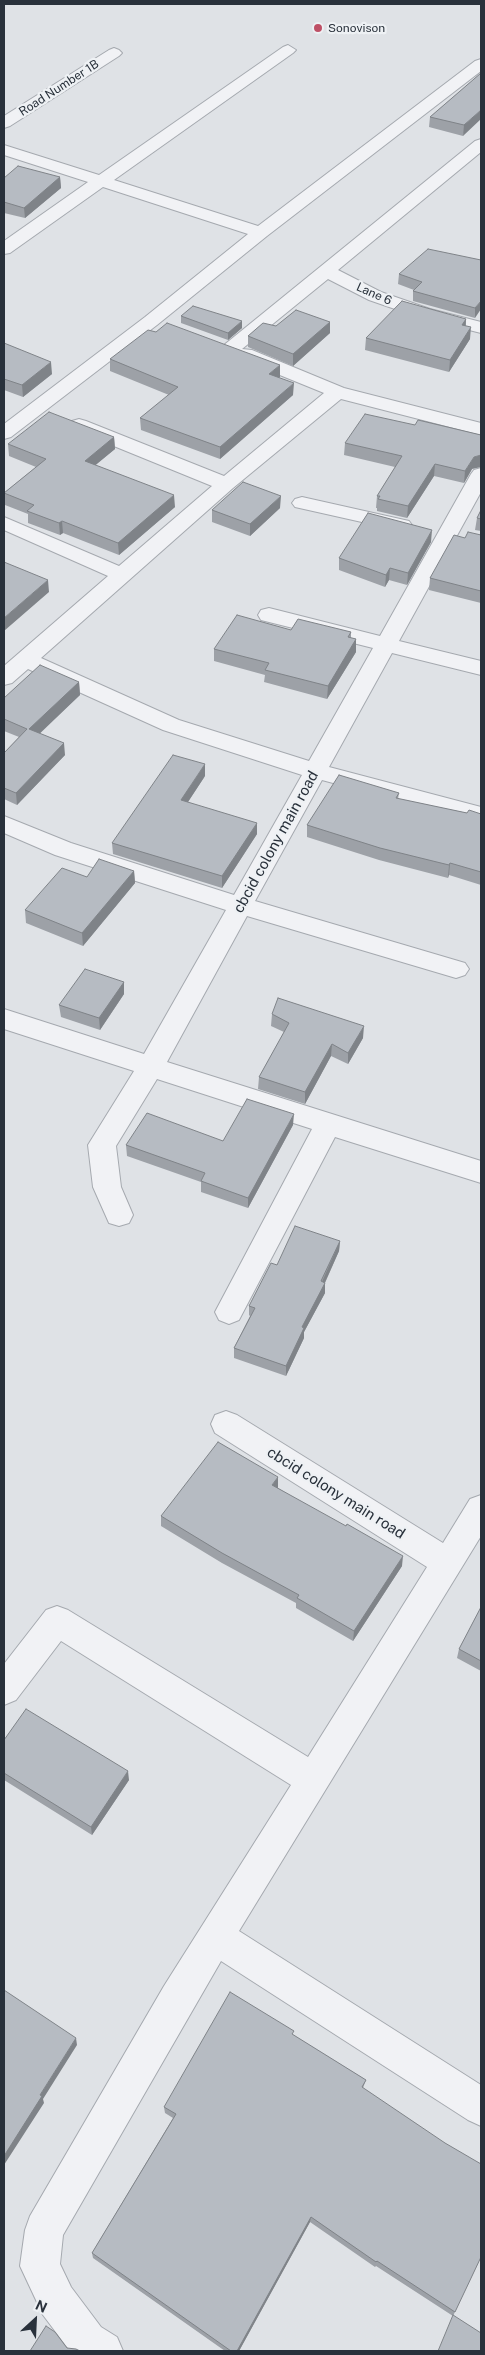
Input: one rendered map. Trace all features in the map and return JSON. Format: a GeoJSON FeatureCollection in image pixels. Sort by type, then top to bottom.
{"type":"FeatureCollection","features":[{"type":"Feature","properties":{"kind":"street"},"geometry":{"type":"LineString","coordinates":[[7,245],[288,50]]}},
{"type":"Feature","properties":{"kind":"street","name":"Road Number 1B"},"geometry":{"type":"LineString","coordinates":[[4,123],[114,53]]}},
{"type":"Feature","properties":{"kind":"street"},"geometry":{"type":"LineString","coordinates":[[4,433],[51,414],[160,324],[261,232],[481,64]]}},
{"type":"Feature","properties":{"kind":"street"},"geometry":{"type":"LineString","coordinates":[[481,144],[326,271],[222,346],[337,392],[481,428]]}},
{"type":"Feature","properties":{"kind":"street"},"geometry":{"type":"LineString","coordinates":[[4,150],[261,232]]}},
{"type":"Feature","properties":{"kind":"street"},"geometry":{"type":"LineString","coordinates":[[460,161],[481,164]]}},
{"type":"Feature","properties":{"kind":"street","name":"Lane 6"},"geometry":{"type":"LineString","coordinates":[[326,271],[384,299],[424,314],[481,328]]}},
{"type":"Feature","properties":{"kind":"street"},"geometry":{"type":"LineString","coordinates":[[4,678],[226,484],[337,392]]}},
{"type":"Feature","properties":{"kind":"street"},"geometry":{"type":"LineString","coordinates":[[51,414],[226,484]]}},
{"type":"Feature","properties":{"kind":"street","name":"cbcid colony main road"},"geometry":{"type":"LineString","coordinates":[[119,1215],[108,1187],[102,1145],[151,1066],[386,644],[441,532],[481,474]]}},
{"type":"Feature","properties":{"kind":"street"},"geometry":{"type":"LineString","coordinates":[[302,502],[441,532]]}},
{"type":"Feature","properties":{"kind":"street"},"geometry":{"type":"LineString","coordinates":[[4,523],[122,575]]}},
{"type":"Feature","properties":{"kind":"street"},"geometry":{"type":"LineString","coordinates":[[269,615],[481,668]]}},
{"type":"Feature","properties":{"kind":"street"},"geometry":{"type":"LineString","coordinates":[[25,659],[171,725],[315,770],[481,815]]}},
{"type":"Feature","properties":{"kind":"street"},"geometry":{"type":"LineString","coordinates":[[4,824],[63,849],[241,906],[456,970]]}},
{"type":"Feature","properties":{"kind":"street"},"geometry":{"type":"LineString","coordinates":[[4,1019],[481,1172]]}},
{"type":"Feature","properties":{"kind":"street"},"geometry":{"type":"LineString","coordinates":[[229,1312],[328,1124]]}},
{"type":"Feature","properties":{"kind":"street","name":"cbcid colony main road"},"geometry":{"type":"LineString","coordinates":[[226,1424],[446,1562]]}},
{"type":"Feature","properties":{"kind":"street"},"geometry":{"type":"LineString","coordinates":[[103,2351],[86,2341],[57,2301],[48,2283],[40,2266],[44,2230],[216,1937],[446,1562],[481,1509]]}},
{"type":"Feature","properties":{"kind":"street"},"geometry":{"type":"LineString","coordinates":[[4,1689],[57,1621],[314,1780]]}},
{"type":"Feature","properties":{"kind":"street"},"geometry":{"type":"LineString","coordinates":[[216,1937],[481,2107]]}},
{"type":"Feature","properties":{"kind":"building"},"geometry":{"type":"Polygon","coordinates":[[[481,73],[481,110],[464,125],[430,117],[481,73]]]}},
{"type":"Feature","properties":{"kind":"building"},"geometry":{"type":"Polygon","coordinates":[[[18,166],[60,177],[24,208],[4,202],[4,178],[18,166]]]}},
{"type":"Feature","properties":{"kind":"building"},"geometry":{"type":"Polygon","coordinates":[[[428,249],[481,260],[481,301],[475,308],[413,291],[422,282],[399,274],[428,249]]]}},
{"type":"Feature","properties":{"kind":"building"},"geometry":{"type":"Polygon","coordinates":[[[402,301],[466,319],[462,325],[471,327],[450,360],[366,338],[402,301]]]}},
{"type":"Feature","properties":{"kind":"building"},"geometry":{"type":"Polygon","coordinates":[[[193,306],[242,321],[228,333],[181,316],[193,306]]]}},
{"type":"Feature","properties":{"kind":"building"},"geometry":{"type":"Polygon","coordinates":[[[296,310],[330,322],[293,354],[248,336],[263,323],[276,326],[296,310]]]}},
{"type":"Feature","properties":{"kind":"building"},"geometry":{"type":"Polygon","coordinates":[[[167,323],[280,365],[269,374],[294,383],[220,447],[140,418],[178,387],[110,359],[148,330],[156,332],[167,323]]]}},
{"type":"Feature","properties":{"kind":"building"},"geometry":{"type":"Polygon","coordinates":[[[4,343],[51,362],[22,385],[4,379],[4,343]]]}},
{"type":"Feature","properties":{"kind":"building"},"geometry":{"type":"Polygon","coordinates":[[[49,412],[114,437],[85,461],[174,495],[118,543],[62,521],[59,523],[27,511],[34,505],[4,493],[46,459],[8,444],[49,412]]]}},
{"type":"Feature","properties":{"kind":"building"},"geometry":{"type":"Polygon","coordinates":[[[365,414],[415,425],[418,420],[481,435],[481,455],[474,457],[465,471],[435,464],[408,506],[378,499],[380,496],[377,496],[402,456],[345,443],[365,414]]]}},
{"type":"Feature","properties":{"kind":"building"},"geometry":{"type":"Polygon","coordinates":[[[243,482],[281,496],[250,524],[212,510],[243,482]]]}},
{"type":"Feature","properties":{"kind":"building"},"geometry":{"type":"Polygon","coordinates":[[[481,510],[481,519],[477,518],[481,510]]]}},
{"type":"Feature","properties":{"kind":"building"},"geometry":{"type":"Polygon","coordinates":[[[368,513],[432,530],[408,573],[390,568],[386,575],[339,558],[368,513]]]}},
{"type":"Feature","properties":{"kind":"building"},"geometry":{"type":"Polygon","coordinates":[[[468,532],[481,535],[481,591],[430,578],[454,535],[465,538],[468,532]]]}},
{"type":"Feature","properties":{"kind":"building"},"geometry":{"type":"Polygon","coordinates":[[[4,562],[48,580],[4,618],[4,562]]]}},
{"type":"Feature","properties":{"kind":"building"},"geometry":{"type":"Polygon","coordinates":[[[237,615],[291,630],[298,619],[351,632],[348,637],[356,639],[328,686],[265,670],[269,663],[214,649],[237,615]]]}},
{"type":"Feature","properties":{"kind":"building"},"geometry":{"type":"Polygon","coordinates":[[[40,665],[79,682],[29,729],[64,743],[16,793],[4,788],[4,753],[27,729],[4,719],[4,698],[40,665]]]}},
{"type":"Feature","properties":{"kind":"building"},"geometry":{"type":"Polygon","coordinates":[[[173,755],[205,764],[181,800],[257,823],[222,876],[112,843],[173,755]]]}},
{"type":"Feature","properties":{"kind":"building"},"geometry":{"type":"Polygon","coordinates":[[[339,775],[399,793],[396,798],[467,813],[469,810],[481,814],[481,872],[450,863],[449,865],[380,848],[307,825],[339,775]]]}},
{"type":"Feature","properties":{"kind":"building"},"geometry":{"type":"Polygon","coordinates":[[[99,859],[134,871],[82,933],[25,910],[62,868],[87,877],[99,859]]]}},
{"type":"Feature","properties":{"kind":"building"},"geometry":{"type":"Polygon","coordinates":[[[85,969],[124,982],[99,1018],[59,1005],[85,969]]]}},
{"type":"Feature","properties":{"kind":"building"},"geometry":{"type":"Polygon","coordinates":[[[278,998],[364,1026],[348,1053],[332,1044],[305,1092],[259,1077],[289,1023],[272,1014],[278,998]]]}},
{"type":"Feature","properties":{"kind":"building"},"geometry":{"type":"Polygon","coordinates":[[[247,1099],[294,1114],[248,1198],[201,1181],[205,1173],[126,1145],[147,1113],[223,1141],[247,1099]]]}},
{"type":"Feature","properties":{"kind":"building"},"geometry":{"type":"Polygon","coordinates":[[[295,1226],[340,1241],[321,1281],[325,1283],[302,1327],[304,1328],[286,1366],[234,1348],[255,1308],[249,1306],[271,1263],[277,1265],[295,1226]]]}},
{"type":"Feature","properties":{"kind":"building"},"geometry":{"type":"Polygon","coordinates":[[[218,1442],[278,1477],[272,1485],[403,1556],[354,1631],[297,1598],[299,1595],[222,1553],[161,1516],[218,1442]]]}},
{"type":"Feature","properties":{"kind":"building"},"geometry":{"type":"Polygon","coordinates":[[[481,1607],[481,1661],[459,1649],[481,1607]]]}},
{"type":"Feature","properties":{"kind":"building"},"geometry":{"type":"Polygon","coordinates":[[[26,1709],[128,1771],[91,1827],[4,1773],[4,1740],[26,1709]]]}},
{"type":"Feature","properties":{"kind":"building"},"geometry":{"type":"Polygon","coordinates":[[[4,1990],[76,2038],[4,2156],[4,1990]]]}},
{"type":"Feature","properties":{"kind":"building"},"geometry":{"type":"Polygon","coordinates":[[[230,1992],[294,2031],[292,2034],[366,2080],[362,2087],[445,2143],[481,2164],[481,2257],[455,2312],[376,2262],[311,2217],[237,2351],[231,2351],[92,2253],[176,2114],[164,2107],[230,1992]]]}},
{"type":"Feature","properties":{"kind":"building"},"geometry":{"type":"Polygon","coordinates":[[[453,2315],[481,2333],[481,2351],[438,2351],[453,2315]]]}},
{"type":"Feature","properties":{"kind":"building"},"geometry":{"type":"Polygon","coordinates":[[[46,2326],[55,2332],[67,2348],[80,2351],[30,2351],[46,2326]]]}},
{"type":"Feature","properties":{"kind":"place","name":"Sonovison"},"geometry":{"type":"Point","coordinates":[318,28]}}]}
